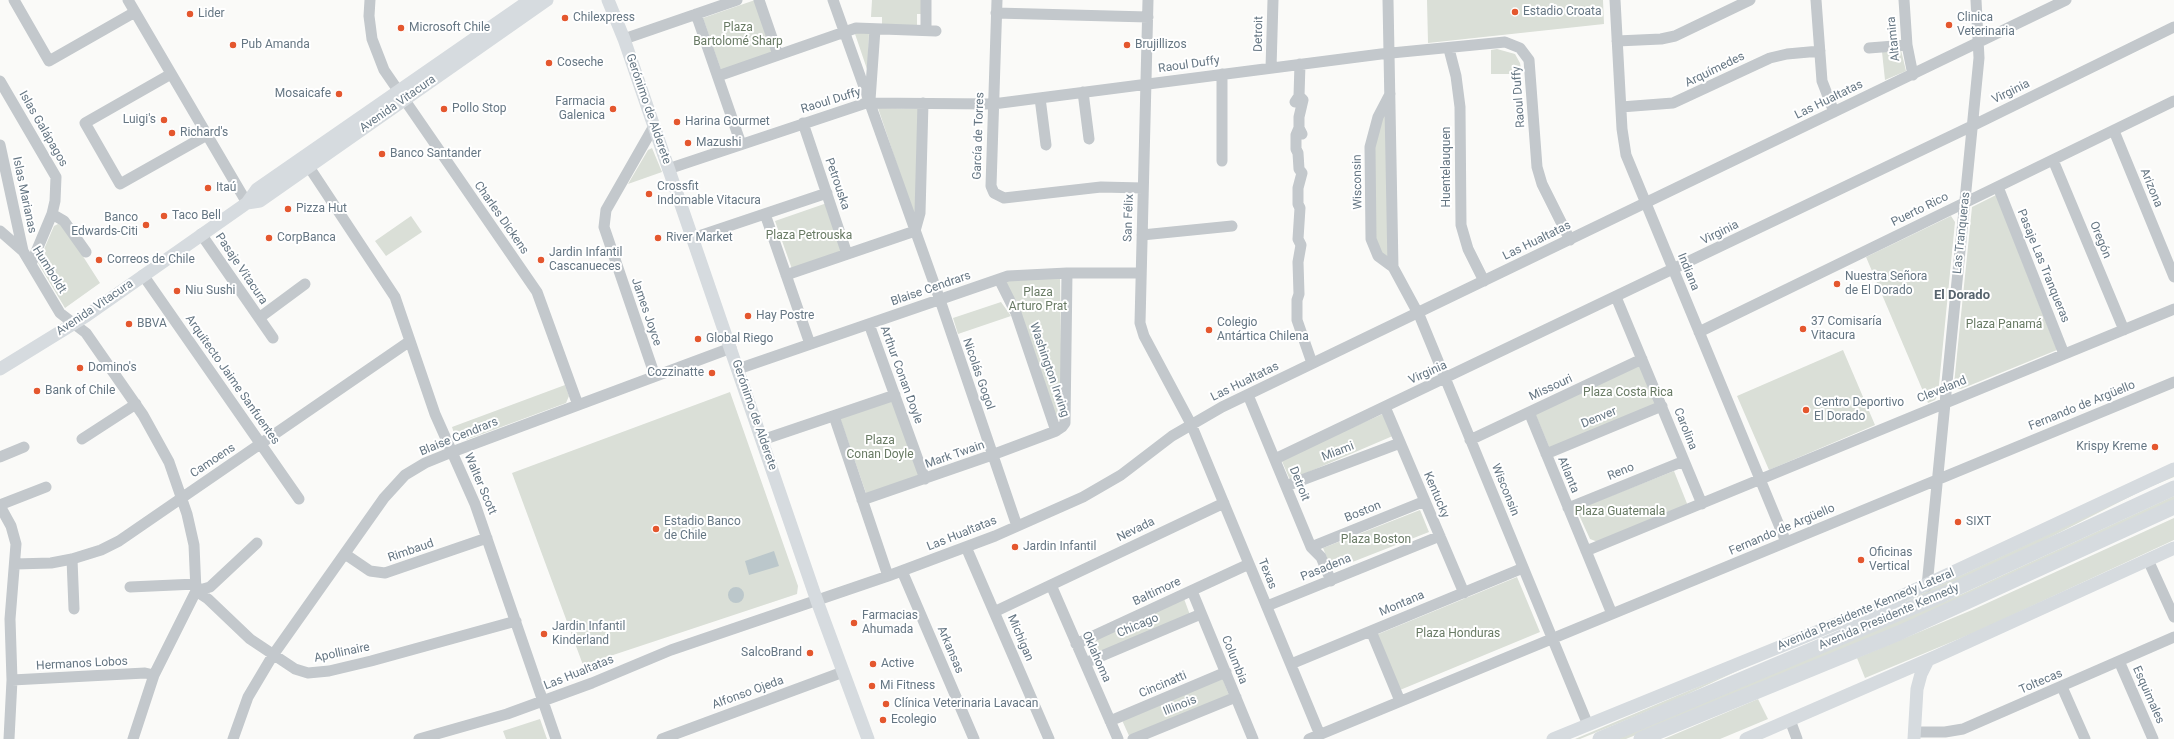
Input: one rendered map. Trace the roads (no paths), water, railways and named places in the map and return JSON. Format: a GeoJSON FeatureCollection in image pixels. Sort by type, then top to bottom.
{"type":"FeatureCollection","features":[{"type":"Feature","properties":{"kind":"highway","name":"Avenida Presidente Kennedy"},"geometry":{"type":"LineString","coordinates":[[1600,739],[1942,595],[2174,488]]}},
{"type":"Feature","properties":{"kind":"highway","name":"Avenida Presidente Kennedy"},"geometry":{"type":"LineString","coordinates":[[1641,739],[1899,633],[2174,507]]}},
{"type":"Feature","properties":{"kind":"highway"},"geometry":{"type":"LineString","coordinates":[[1780,664],[1898,599]]}},
{"type":"Feature","properties":{"kind":"main road","name":"Avenida Vitacura"},"geometry":{"type":"LineString","coordinates":[[247,203],[260,201],[309,167],[401,95],[530,0]]}},
{"type":"Feature","properties":{"kind":"main road","name":"Avenida Vitacura"},"geometry":{"type":"LineString","coordinates":[[0,369],[74,324],[247,203],[254,192],[547,0]]}},
{"type":"Feature","properties":{"kind":"main road","name":"Gerónimo de Alderete"},"geometry":{"type":"LineString","coordinates":[[608,0],[624,39],[817,601],[868,739]]}},
{"type":"Feature","properties":{"kind":"main road","name":"Avenida Presidente Kennedy Lateral"},"geometry":{"type":"LineString","coordinates":[[1554,739],[1898,599],[2174,469]]}},
{"type":"Feature","properties":{"kind":"main road"},"geometry":{"type":"LineString","coordinates":[[1746,739],[1899,673],[2174,548]]}},
{"type":"Feature","properties":{"kind":"main road"},"geometry":{"type":"LineString","coordinates":[[1914,736],[1917,689],[1928,660]]}},
{"type":"Feature","properties":{"kind":"main road"},"geometry":{"type":"LineString","coordinates":[[1899,673],[1907,674],[1913,678],[1917,689]]}},
{"type":"Feature","properties":{"kind":"street"},"geometry":{"type":"LineString","coordinates":[[14,0],[49,61],[135,12]]}},
{"type":"Feature","properties":{"kind":"street"},"geometry":{"type":"LineString","coordinates":[[128,0],[247,203]]}},
{"type":"Feature","properties":{"kind":"street","name":"Charles Dickens"},"geometry":{"type":"LineString","coordinates":[[370,0],[370,28],[375,50],[384,70],[537,292],[578,405]]}},
{"type":"Feature","properties":{"kind":"street"},"geometry":{"type":"LineString","coordinates":[[624,39],[737,0]]}},
{"type":"Feature","properties":{"kind":"street"},"geometry":{"type":"LineString","coordinates":[[759,0],[778,55]]}},
{"type":"Feature","properties":{"kind":"street","name":"Nicolás Gogol"},"geometry":{"type":"LineString","coordinates":[[833,0],[940,300],[1017,526]]}},
{"type":"Feature","properties":{"kind":"street"},"geometry":{"type":"LineString","coordinates":[[718,76],[856,28],[931,31],[926,0]]}},
{"type":"Feature","properties":{"kind":"street","name":"García de Torres"},"geometry":{"type":"LineString","coordinates":[[997,0],[991,186],[997,196],[1004,198],[1101,187],[1143,188]]}},
{"type":"Feature","properties":{"kind":"street","name":"San Félix"},"geometry":{"type":"LineString","coordinates":[[1148,0],[1139,314],[1144,336],[1191,424]]}},
{"type":"Feature","properties":{"kind":"street","name":"Detroit"},"geometry":{"type":"LineString","coordinates":[[1271,68],[1272,0]]}},
{"type":"Feature","properties":{"kind":"street","name":"Wisconsin"},"geometry":{"type":"LineString","coordinates":[[1388,0],[1391,91],[1393,267],[1418,313],[1588,725]]}},
{"type":"Feature","properties":{"kind":"street","name":"Indiana"},"geometry":{"type":"LineString","coordinates":[[1614,0],[1622,137],[1626,155],[1786,542]]}},
{"type":"Feature","properties":{"kind":"street"},"geometry":{"type":"LineString","coordinates":[[1617,41],[1661,39],[1675,36],[1750,0]]}},
{"type":"Feature","properties":{"kind":"street"},"geometry":{"type":"LineString","coordinates":[[1816,0],[1823,86],[1834,112]]}},
{"type":"Feature","properties":{"kind":"street","name":"Altamira"},"geometry":{"type":"LineString","coordinates":[[1904,0],[1907,45],[1913,74]]}},
{"type":"Feature","properties":{"kind":"street","name":"Las Tranqueras"},"geometry":{"type":"LineString","coordinates":[[1926,586],[1972,126],[1979,42],[1976,0]]}},
{"type":"Feature","properties":{"kind":"street","name":"Las Hualtatas"},"geometry":{"type":"LineString","coordinates":[[419,739],[487,721],[544,701],[671,650],[902,571],[1017,526],[1107,484],[1191,424],[1248,395],[2066,0]]}},
{"type":"Feature","properties":{"kind":"street"},"geometry":{"type":"LineString","coordinates":[[996,13],[1148,17]]}},
{"type":"Feature","properties":{"kind":"street"},"geometry":{"type":"LineString","coordinates":[[696,14],[741,144]]}},
{"type":"Feature","properties":{"kind":"street","name":"Virginia"},"geometry":{"type":"LineString","coordinates":[[1275,459],[1972,126],[2174,26]]}},
{"type":"Feature","properties":{"kind":"street","name":"Nicolás Gogol"},"geometry":{"type":"LineString","coordinates":[[870,102],[875,29]]}},
{"type":"Feature","properties":{"kind":"street","name":"Raoul Duffy"},"geometry":{"type":"LineString","coordinates":[[668,169],[856,105],[870,102],[993,104],[1389,53],[1449,49],[1505,42],[1516,45],[1527,56],[1531,65],[1537,168],[1542,184],[1570,240]]}},
{"type":"Feature","properties":{"kind":"street"},"geometry":{"type":"LineString","coordinates":[[1870,48],[1907,45]]}},
{"type":"Feature","properties":{"kind":"street","name":"Huentelauquen"},"geometry":{"type":"LineString","coordinates":[[1449,49],[1456,76],[1460,107],[1461,224],[1468,249],[1484,281]]}},
{"type":"Feature","properties":{"kind":"street","name":"Arquímedes"},"geometry":{"type":"LineString","coordinates":[[1621,107],[1673,103],[1770,58],[1794,53],[1820,51]]}},
{"type":"Feature","properties":{"kind":"street"},"geometry":{"type":"LineString","coordinates":[[1300,64],[1299,96],[1304,100],[1299,122],[1302,135],[1301,150],[1298,153],[1299,169],[1302,173],[1298,188],[1298,204],[1300,208],[1300,229],[1298,235],[1301,245],[1298,268],[1298,328],[1316,362]]}},
{"type":"Feature","properties":{"kind":"street"},"geometry":{"type":"LineString","coordinates":[[171,74],[85,123],[120,184],[207,135]]}},
{"type":"Feature","properties":{"kind":"street"},"geometry":{"type":"LineString","coordinates":[[1222,74],[1222,161]]}},
{"type":"Feature","properties":{"kind":"street","name":"Islas Galápagos"},"geometry":{"type":"LineString","coordinates":[[0,82],[55,173],[56,194],[52,214],[30,264]]}},
{"type":"Feature","properties":{"kind":"street","name":"Wisconsin"},"geometry":{"type":"LineString","coordinates":[[1391,91],[1378,117],[1371,142],[1371,239],[1375,251],[1382,260],[1393,267]]}},
{"type":"Feature","properties":{"kind":"street"},"geometry":{"type":"LineString","coordinates":[[1082,92],[1089,139]]}},
{"type":"Feature","properties":{"kind":"street"},"geometry":{"type":"LineString","coordinates":[[1040,98],[1046,145]]}},
{"type":"Feature","properties":{"kind":"street","name":"Puerto Rico"},"geometry":{"type":"LineString","coordinates":[[1699,332],[2174,102]]}},
{"type":"Feature","properties":{"kind":"street"},"geometry":{"type":"LineString","coordinates":[[786,275],[915,231],[920,213],[923,104]]}},
{"type":"Feature","properties":{"kind":"street","name":"Petrouska"},"geometry":{"type":"LineString","coordinates":[[803,123],[847,254]]}},
{"type":"Feature","properties":{"kind":"street","name":"James Joyce"},"geometry":{"type":"LineString","coordinates":[[654,126],[643,148],[606,210],[604,227],[655,376]]}},
{"type":"Feature","properties":{"kind":"street","name":"Arizona"},"geometry":{"type":"LineString","coordinates":[[2114,131],[2174,277]]}},
{"type":"Feature","properties":{"kind":"street"},"geometry":{"type":"LineString","coordinates":[[643,148],[651,143],[659,141]]}},
{"type":"Feature","properties":{"kind":"street","name":"Islas Marianas"},"geometry":{"type":"LineString","coordinates":[[0,145],[23,251]]}},
{"type":"Feature","properties":{"kind":"street","name":"Oregón"},"geometry":{"type":"LineString","coordinates":[[2053,160],[2124,330]]}},
{"type":"Feature","properties":{"kind":"street","name":"Walter Scott"},"geometry":{"type":"LineString","coordinates":[[309,167],[388,284],[398,303],[435,414],[470,491],[556,739]]}},
{"type":"Feature","properties":{"kind":"street","name":"Pasaje Las Tranqueras"},"geometry":{"type":"LineString","coordinates":[[1998,187],[2064,354]]}},
{"type":"Feature","properties":{"kind":"street"},"geometry":{"type":"LineString","coordinates":[[693,238],[827,193]]}},
{"type":"Feature","properties":{"kind":"street"},"geometry":{"type":"LineString","coordinates":[[52,214],[64,221],[86,252]]}},
{"type":"Feature","properties":{"kind":"street"},"geometry":{"type":"LineString","coordinates":[[765,214],[810,344]]}},
{"type":"Feature","properties":{"kind":"street"},"geometry":{"type":"LineString","coordinates":[[1142,235],[1232,226]]}},
{"type":"Feature","properties":{"kind":"street","name":"Humboldt"},"geometry":{"type":"LineString","coordinates":[[0,231],[23,251],[60,313],[86,333],[136,404],[160,444],[182,499],[194,545],[196,587]]}},
{"type":"Feature","properties":{"kind":"street","name":"Pasaje Vitacura"},"geometry":{"type":"LineString","coordinates":[[201,234],[273,338]]}},
{"type":"Feature","properties":{"kind":"street"},"geometry":{"type":"LineString","coordinates":[[23,251],[31,250],[38,245]]}},
{"type":"Feature","properties":{"kind":"street","name":"Blaise Cendrars"},"geometry":{"type":"LineString","coordinates":[[738,369],[1008,276],[1067,273],[1140,273]]}},
{"type":"Feature","properties":{"kind":"street","name":"Washington Irwing"},"geometry":{"type":"LineString","coordinates":[[999,279],[1016,313],[1056,431],[1065,423],[1067,273]]}},
{"type":"Feature","properties":{"kind":"street","name":"Arquitecto Jaime Sanfuentes"},"geometry":{"type":"LineString","coordinates":[[143,275],[299,499]]}},
{"type":"Feature","properties":{"kind":"street","name":"Pasaje Vitacura"},"geometry":{"type":"LineString","coordinates":[[259,318],[305,284]]}},
{"type":"Feature","properties":{"kind":"street","name":"Carolina"},"geometry":{"type":"LineString","coordinates":[[1616,297],[1702,504]]}},
{"type":"Feature","properties":{"kind":"street","name":"Cleveland"},"geometry":{"type":"LineString","coordinates":[[1586,551],[1945,402],[2124,330],[2174,308]]}},
{"type":"Feature","properties":{"kind":"street","name":"Arthur Conan Doyle"},"geometry":{"type":"LineString","coordinates":[[869,324],[925,479]]}},
{"type":"Feature","properties":{"kind":"street","name":"Camoens"},"geometry":{"type":"LineString","coordinates":[[15,564],[52,563],[72,559],[92,554],[114,544],[261,445],[410,341]]}},
{"type":"Feature","properties":{"kind":"street","name":"Blaise Cendrars"},"geometry":{"type":"LineString","coordinates":[[233,739],[248,697],[273,655],[397,483],[415,469],[452,452],[731,348]]}},
{"type":"Feature","properties":{"kind":"street","name":"Missouri"},"geometry":{"type":"LineString","coordinates":[[1470,440],[1642,359]]}},
{"type":"Feature","properties":{"kind":"street","name":"Fernando de Argüello"},"geometry":{"type":"LineString","coordinates":[[1309,739],[2174,382]]}},
{"type":"Feature","properties":{"kind":"street"},"geometry":{"type":"LineString","coordinates":[[762,440],[895,395]]}},
{"type":"Feature","properties":{"kind":"street","name":"Detroit"},"geometry":{"type":"LineString","coordinates":[[1248,395],[1311,547],[1321,557],[1331,581]]}},
{"type":"Feature","properties":{"kind":"street"},"geometry":{"type":"LineString","coordinates":[[82,439],[136,404]]}},
{"type":"Feature","properties":{"kind":"street","name":"Denver"},"geometry":{"type":"LineString","coordinates":[[1546,454],[1662,406]]}},
{"type":"Feature","properties":{"kind":"street","name":"Kentucky"},"geometry":{"type":"LineString","coordinates":[[1385,407],[1464,593]]}},
{"type":"Feature","properties":{"kind":"street","name":"Atlanta"},"geometry":{"type":"LineString","coordinates":[[1529,412],[1612,614]]}},
{"type":"Feature","properties":{"kind":"street"},"geometry":{"type":"LineString","coordinates":[[834,416],[888,576]]}},
{"type":"Feature","properties":{"kind":"street","name":"Texas"},"geometry":{"type":"LineString","coordinates":[[1191,424],[1320,735]]}},
{"type":"Feature","properties":{"kind":"street","name":"Mark Twain"},"geometry":{"type":"LineString","coordinates":[[862,500],[925,479],[1056,431]]}},
{"type":"Feature","properties":{"kind":"street","name":"Miami"},"geometry":{"type":"LineString","coordinates":[[1286,486],[1400,442]]}},
{"type":"Feature","properties":{"kind":"street"},"geometry":{"type":"LineString","coordinates":[[0,457],[24,446]]}},
{"type":"Feature","properties":{"kind":"street","name":"Reno"},"geometry":{"type":"LineString","coordinates":[[1568,508],[1684,460]]}},
{"type":"Feature","properties":{"kind":"street"},"geometry":{"type":"LineString","coordinates":[[9,739],[12,680],[5,601],[15,564],[14,535],[8,518],[0,505],[46,487]]}},
{"type":"Feature","properties":{"kind":"street","name":"Boston"},"geometry":{"type":"LineString","coordinates":[[1311,547],[1425,501]]}},
{"type":"Feature","properties":{"kind":"street","name":"Nevada"},"geometry":{"type":"LineString","coordinates":[[994,612],[1224,503]]}},
{"type":"Feature","properties":{"kind":"street","name":"Pasadena"},"geometry":{"type":"LineString","coordinates":[[1267,606],[1440,536]]}},
{"type":"Feature","properties":{"kind":"street","name":"Rimbaud"},"geometry":{"type":"LineString","coordinates":[[345,554],[370,571],[385,573],[487,538]]}},
{"type":"Feature","properties":{"kind":"street"},"geometry":{"type":"LineString","coordinates":[[130,588],[210,587],[257,544]]}},
{"type":"Feature","properties":{"kind":"street","name":"Michigan"},"geometry":{"type":"LineString","coordinates":[[966,547],[1049,739]]}},
{"type":"Feature","properties":{"kind":"street"},"geometry":{"type":"LineString","coordinates":[[72,559],[74,609]]}},
{"type":"Feature","properties":{"kind":"street"},"geometry":{"type":"LineString","coordinates":[[2148,560],[2174,617]]}},
{"type":"Feature","properties":{"kind":"street","name":"Baltimore"},"geometry":{"type":"LineString","coordinates":[[1076,644],[1249,564]]}},
{"type":"Feature","properties":{"kind":"street","name":"Montana"},"geometry":{"type":"LineString","coordinates":[[1291,664],[1523,568]]}},
{"type":"Feature","properties":{"kind":"street","name":"Arkansas"},"geometry":{"type":"LineString","coordinates":[[902,571],[974,739]]}},
{"type":"Feature","properties":{"kind":"street","name":"Oklahoma"},"geometry":{"type":"LineString","coordinates":[[1051,585],[1118,739]]}},
{"type":"Feature","properties":{"kind":"street"},"geometry":{"type":"LineString","coordinates":[[133,739],[154,675],[196,587]]}},
{"type":"Feature","properties":{"kind":"street","name":"Apollinaire"},"geometry":{"type":"LineString","coordinates":[[196,587],[250,639],[301,672],[317,673],[371,661],[516,621]]}},
{"type":"Feature","properties":{"kind":"street","name":"Columbia"},"geometry":{"type":"LineString","coordinates":[[1192,591],[1253,739]]}},
{"type":"Feature","properties":{"kind":"street","name":"Chicago"},"geometry":{"type":"LineString","coordinates":[[1085,663],[1201,614]]}},
{"type":"Feature","properties":{"kind":"street"},"geometry":{"type":"LineString","coordinates":[[1371,631],[1400,701]]}},
{"type":"Feature","properties":{"kind":"street","name":"Toltecas"},"geometry":{"type":"LineString","coordinates":[[1914,736],[1963,729],[2174,637]]}},
{"type":"Feature","properties":{"kind":"street","name":"Esquimales"},"geometry":{"type":"LineString","coordinates":[[2119,661],[2153,739]]}},
{"type":"Feature","properties":{"kind":"street","name":"Alfonso Ojeda"},"geometry":{"type":"LineString","coordinates":[[662,739],[843,672]]}},
{"type":"Feature","properties":{"kind":"street","name":"Cincinatti"},"geometry":{"type":"LineString","coordinates":[[1110,721],[1226,672]]}},
{"type":"Feature","properties":{"kind":"street","name":"Hermanos Lobos"},"geometry":{"type":"LineString","coordinates":[[12,680],[145,673],[154,675]]}},
{"type":"Feature","properties":{"kind":"street"},"geometry":{"type":"LineString","coordinates":[[2062,687],[2085,739]]}},
{"type":"Feature","properties":{"kind":"street","name":"Illinois"},"geometry":{"type":"LineString","coordinates":[[1133,739],[1236,697]]}},
{"type":"Feature","properties":{"kind":"street"},"geometry":{"type":"LineString","coordinates":[[1790,720],[1797,739]]}},
{"type":"Feature","properties":{"kind":"place","name":"Estadio Croata"},"geometry":{"type":"Point","coordinates":[1515,12]}},
{"type":"Feature","properties":{"kind":"place","name":"Lider"},"geometry":{"type":"Point","coordinates":[190,14]}},
{"type":"Feature","properties":{"kind":"place","name":"Chilexpress"},"geometry":{"type":"Point","coordinates":[565,18]}},
{"type":"Feature","properties":{"kind":"place","name":"Clinica Veterinaria"},"geometry":{"type":"Point","coordinates":[1949,25]}},
{"type":"Feature","properties":{"kind":"place","name":"Microsoft Chile"},"geometry":{"type":"Point","coordinates":[401,28]}},
{"type":"Feature","properties":{"kind":"place","name":"Pub Amanda"},"geometry":{"type":"Point","coordinates":[233,45]}},
{"type":"Feature","properties":{"kind":"place","name":"Brujillizos"},"geometry":{"type":"Point","coordinates":[1127,45]}},
{"type":"Feature","properties":{"kind":"place","name":"Coseche"},"geometry":{"type":"Point","coordinates":[549,63]}},
{"type":"Feature","properties":{"kind":"place","name":"Mosaicafe"},"geometry":{"type":"Point","coordinates":[339,94]}},
{"type":"Feature","properties":{"kind":"place","name":"Pollo Stop"},"geometry":{"type":"Point","coordinates":[444,109]}},
{"type":"Feature","properties":{"kind":"place","name":"Farmacia Galenica"},"geometry":{"type":"Point","coordinates":[613,109]}},
{"type":"Feature","properties":{"kind":"place","name":"Luigi's"},"geometry":{"type":"Point","coordinates":[164,120]}},
{"type":"Feature","properties":{"kind":"place","name":"Harina Gourmet"},"geometry":{"type":"Point","coordinates":[677,122]}},
{"type":"Feature","properties":{"kind":"place","name":"Richard's"},"geometry":{"type":"Point","coordinates":[172,133]}},
{"type":"Feature","properties":{"kind":"place","name":"Mazushi"},"geometry":{"type":"Point","coordinates":[688,143]}},
{"type":"Feature","properties":{"kind":"place","name":"Banco Santander"},"geometry":{"type":"Point","coordinates":[382,154]}},
{"type":"Feature","properties":{"kind":"place","name":"Itaú"},"geometry":{"type":"Point","coordinates":[208,188]}},
{"type":"Feature","properties":{"kind":"place","name":"Crossfit Indomable Vitacura"},"geometry":{"type":"Point","coordinates":[649,194]}},
{"type":"Feature","properties":{"kind":"place","name":"Pizza Hut"},"geometry":{"type":"Point","coordinates":[288,209]}},
{"type":"Feature","properties":{"kind":"place","name":"Taco Bell"},"geometry":{"type":"Point","coordinates":[164,216]}},
{"type":"Feature","properties":{"kind":"place","name":"Banco Edwards-Citi"},"geometry":{"type":"Point","coordinates":[146,225]}},
{"type":"Feature","properties":{"kind":"place","name":"CorpBanca"},"geometry":{"type":"Point","coordinates":[269,238]}},
{"type":"Feature","properties":{"kind":"place","name":"River Market"},"geometry":{"type":"Point","coordinates":[658,238]}},
{"type":"Feature","properties":{"kind":"place","name":"Correos de Chile"},"geometry":{"type":"Point","coordinates":[99,260]}},
{"type":"Feature","properties":{"kind":"place","name":"Jardin Infantil Cascanueces"},"geometry":{"type":"Point","coordinates":[541,260]}},
{"type":"Feature","properties":{"kind":"place","name":"Nuestra Señora de El Dorado"},"geometry":{"type":"Point","coordinates":[1837,284]}},
{"type":"Feature","properties":{"kind":"place","name":"Niu Sushi"},"geometry":{"type":"Point","coordinates":[177,291]}},
{"type":"Feature","properties":{"kind":"place","name":"Hay Postre"},"geometry":{"type":"Point","coordinates":[748,316]}},
{"type":"Feature","properties":{"kind":"place","name":"BBVA"},"geometry":{"type":"Point","coordinates":[129,324]}},
{"type":"Feature","properties":{"kind":"place","name":"37 Comisaría Vitacura"},"geometry":{"type":"Point","coordinates":[1803,329]}},
{"type":"Feature","properties":{"kind":"place","name":"Colegio Antártica Chilena"},"geometry":{"type":"Point","coordinates":[1209,330]}},
{"type":"Feature","properties":{"kind":"place","name":"Global Riego"},"geometry":{"type":"Point","coordinates":[698,339]}},
{"type":"Feature","properties":{"kind":"place","name":"Domino's"},"geometry":{"type":"Point","coordinates":[80,368]}},
{"type":"Feature","properties":{"kind":"place","name":"Cozzinatte"},"geometry":{"type":"Point","coordinates":[712,373]}},
{"type":"Feature","properties":{"kind":"place","name":"Bank of Chile"},"geometry":{"type":"Point","coordinates":[37,391]}},
{"type":"Feature","properties":{"kind":"place","name":"Centro Deportivo El Dorado"},"geometry":{"type":"Point","coordinates":[1806,410]}},
{"type":"Feature","properties":{"kind":"place","name":"Krispy Kreme"},"geometry":{"type":"Point","coordinates":[2155,447]}},
{"type":"Feature","properties":{"kind":"place","name":"SIXT"},"geometry":{"type":"Point","coordinates":[1958,522]}},
{"type":"Feature","properties":{"kind":"place","name":"Estadio Banco de Chile"},"geometry":{"type":"Point","coordinates":[656,529]}},
{"type":"Feature","properties":{"kind":"place","name":"Jardin Infantil"},"geometry":{"type":"Point","coordinates":[1015,547]}},
{"type":"Feature","properties":{"kind":"place","name":"Oficinas Vertical"},"geometry":{"type":"Point","coordinates":[1861,560]}},
{"type":"Feature","properties":{"kind":"place","name":"Farmacias Ahumada"},"geometry":{"type":"Point","coordinates":[854,623]}},
{"type":"Feature","properties":{"kind":"place","name":"Jardin Infantil Kinderland"},"geometry":{"type":"Point","coordinates":[544,634]}},
{"type":"Feature","properties":{"kind":"place","name":"SalcoBrand"},"geometry":{"type":"Point","coordinates":[810,653]}},
{"type":"Feature","properties":{"kind":"place","name":"Active"},"geometry":{"type":"Point","coordinates":[873,664]}},
{"type":"Feature","properties":{"kind":"place","name":"Mi Fitness"},"geometry":{"type":"Point","coordinates":[872,686]}},
{"type":"Feature","properties":{"kind":"place","name":"Clínica Veterinaria Lavacan"},"geometry":{"type":"Point","coordinates":[886,704]}},
{"type":"Feature","properties":{"kind":"place","name":"Ecolegio"},"geometry":{"type":"Point","coordinates":[883,720]}},
{"type":"Feature","properties":{"kind":"district","name":"El Dorado"},"geometry":{"type":"Point","coordinates":[1962,296]}},
{"type":"Feature","properties":{"kind":"park label","name":"Plaza Bartolomé Sharp"},"geometry":{"type":"Point","coordinates":[738,35]}},
{"type":"Feature","properties":{"kind":"park label","name":"Plaza Petrouska"},"geometry":{"type":"Point","coordinates":[809,236]}},
{"type":"Feature","properties":{"kind":"park label","name":"Plaza Arturo Prat"},"geometry":{"type":"Point","coordinates":[1038,300]}},
{"type":"Feature","properties":{"kind":"park label","name":"Plaza Panamá"},"geometry":{"type":"Point","coordinates":[2004,325]}},
{"type":"Feature","properties":{"kind":"park label","name":"Plaza Costa Rica"},"geometry":{"type":"Point","coordinates":[1628,393]}},
{"type":"Feature","properties":{"kind":"park label","name":"Plaza Conan Doyle"},"geometry":{"type":"Point","coordinates":[880,448]}},
{"type":"Feature","properties":{"kind":"park label","name":"Plaza Guatemala"},"geometry":{"type":"Point","coordinates":[1620,512]}},
{"type":"Feature","properties":{"kind":"park label","name":"Plaza Boston"},"geometry":{"type":"Point","coordinates":[1376,540]}},
{"type":"Feature","properties":{"kind":"park label","name":"Plaza Honduras"},"geometry":{"type":"Point","coordinates":[1458,634]}}]}
